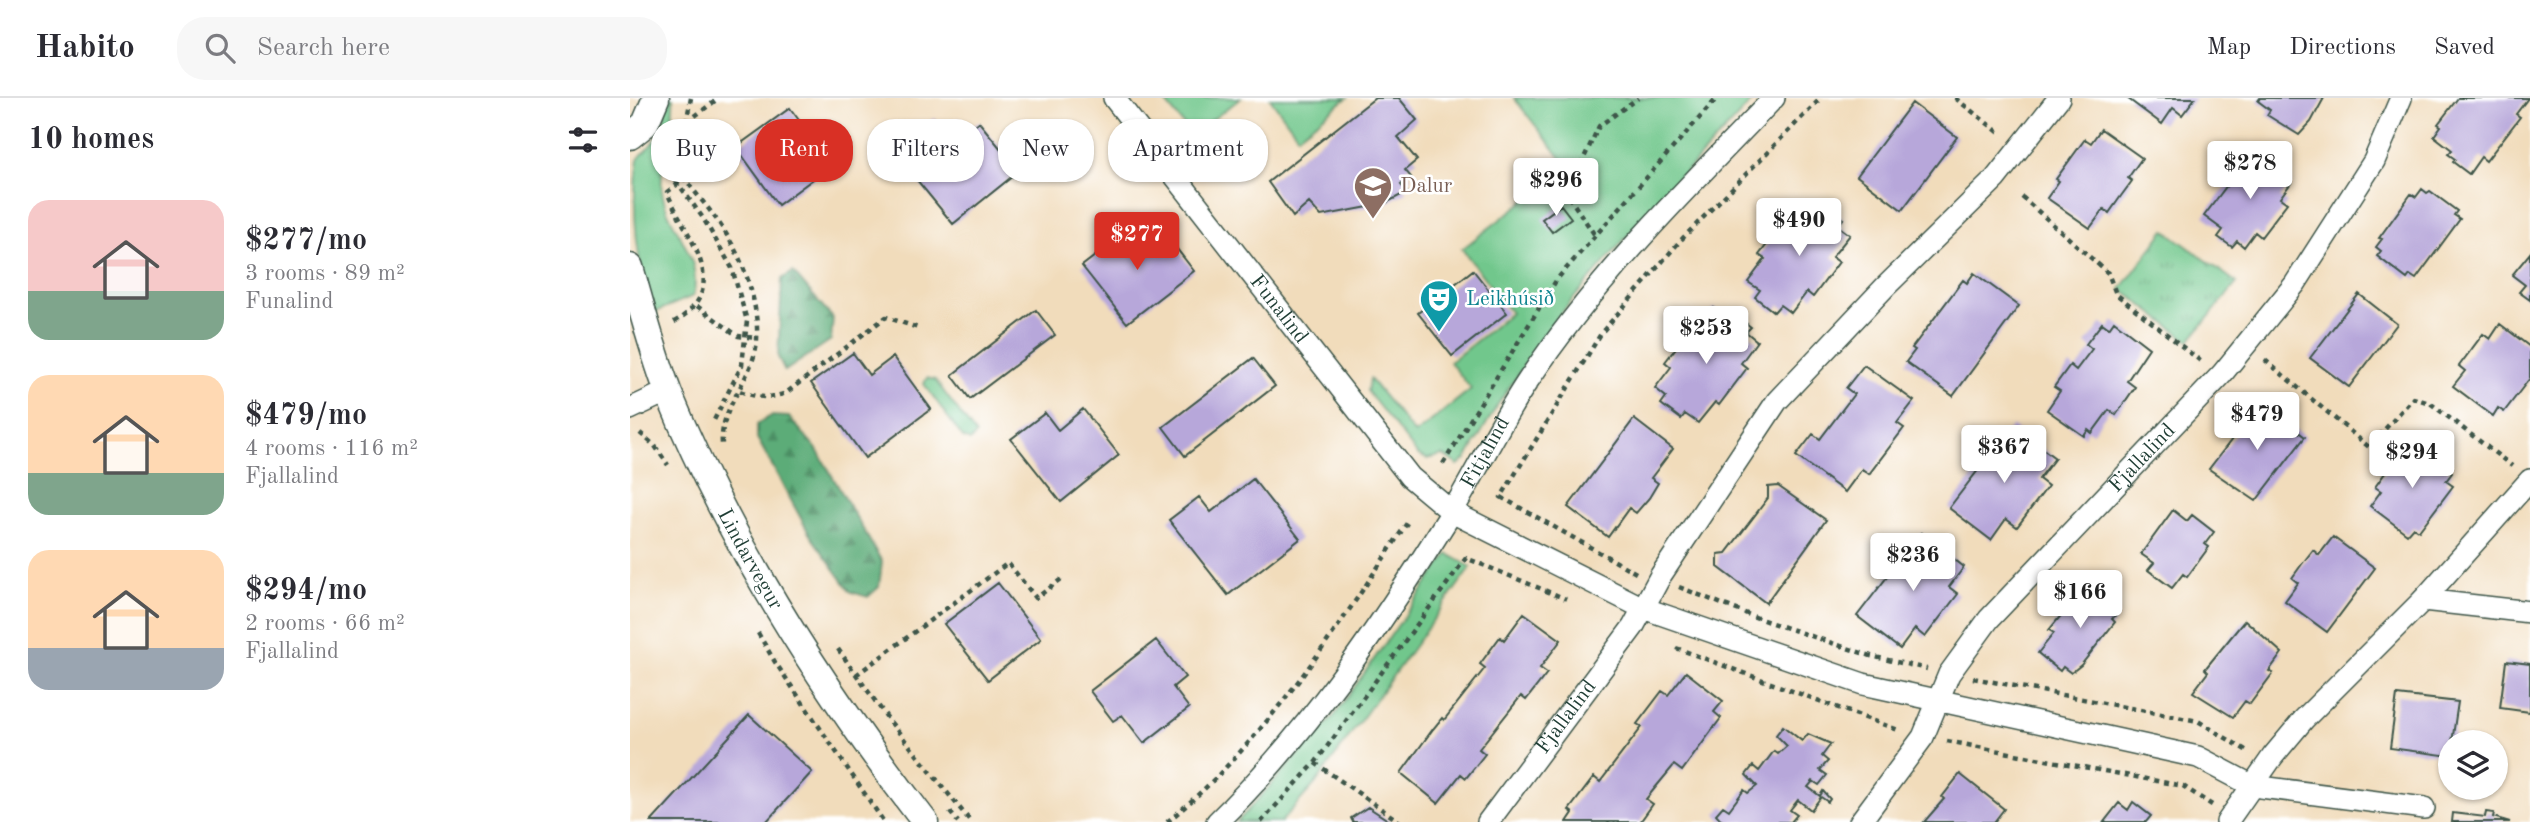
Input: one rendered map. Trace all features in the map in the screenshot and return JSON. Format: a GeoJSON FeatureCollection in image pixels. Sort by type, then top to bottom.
{"type":"FeatureCollection","features":[{"type":"Feature","properties":{"kind":"street"},"geometry":{"type":"LineString","coordinates":[[631,137],[645,124],[656,98]]}},
{"type":"Feature","properties":{"kind":"street","name":"Funalind"},"geometry":{"type":"LineString","coordinates":[[1114,98],[1410,477],[1452,512]]}},
{"type":"Feature","properties":{"kind":"street","name":"Fitjalind"},"geometry":{"type":"LineString","coordinates":[[1217,822],[1279,757],[1327,700],[1369,642],[1452,512],[1527,382],[1577,315],[1661,215],[1774,98]]}},
{"type":"Feature","properties":{"kind":"street","name":"Fjallalind"},"geometry":{"type":"LineString","coordinates":[[1488,822],[1633,627],[1661,575],[1777,401],[1885,287],[1995,179],[2059,98]]}},
{"type":"Feature","properties":{"kind":"street","name":"Fjallalind"},"geometry":{"type":"LineString","coordinates":[[1860,822],[1923,737],[1950,674],[1989,619],[2248,346],[2295,284],[2374,161],[2401,98]]}},
{"type":"Feature","properties":{"kind":"street","name":"Lindarvegur"},"geometry":{"type":"LineString","coordinates":[[630,267],[668,391],[694,450],[760,576],[871,752],[925,822]]}},
{"type":"Feature","properties":{"kind":"street"},"geometry":{"type":"LineString","coordinates":[[630,409],[668,391]]}},
{"type":"Feature","properties":{"kind":"street"},"geometry":{"type":"LineString","coordinates":[[2227,822],[2267,764],[2304,719],[2423,600],[2524,476]]}},
{"type":"Feature","properties":{"kind":"street"},"geometry":{"type":"LineString","coordinates":[[1452,512],[1643,608],[1863,684],[2198,757],[2253,786],[2424,808]]}},
{"type":"Feature","properties":{"kind":"street"},"geometry":{"type":"LineString","coordinates":[[2423,600],[2530,612]]}},
{"type":"Feature","properties":{"kind":"path"},"geometry":{"type":"LineString","coordinates":[[687,119],[691,98]]}},
{"type":"Feature","properties":{"kind":"path"},"geometry":{"type":"LineString","coordinates":[[690,119],[719,98]]}},
{"type":"Feature","properties":{"kind":"path"},"geometry":{"type":"LineString","coordinates":[[1594,234],[1567,194],[1600,126],[1638,98]]}},
{"type":"Feature","properties":{"kind":"path"},"geometry":{"type":"LineString","coordinates":[[1443,464],[1557,279],[1717,98]]}},
{"type":"Feature","properties":{"kind":"path"},"geometry":{"type":"LineString","coordinates":[[1821,98],[1680,241],[1602,332],[1501,498],[1634,572],[1661,575],[1687,592],[1760,620],[1871,656],[1950,674],[2198,721],[2267,764]]}},
{"type":"Feature","properties":{"kind":"path"},"geometry":{"type":"LineString","coordinates":[[1955,98],[2004,136],[2023,146]]}},
{"type":"Feature","properties":{"kind":"path"},"geometry":{"type":"LineString","coordinates":[[674,322],[697,306],[703,291],[703,268],[667,192],[681,182]]}},
{"type":"Feature","properties":{"kind":"path"},"geometry":{"type":"LineString","coordinates":[[689,182],[716,218],[742,263],[757,318],[757,338],[750,369],[722,421],[722,447]]}},
{"type":"Feature","properties":{"kind":"path"},"geometry":{"type":"LineString","coordinates":[[678,184],[703,218],[732,268],[742,300],[747,337],[741,365],[712,427]]}},
{"type":"Feature","properties":{"kind":"path"},"geometry":{"type":"LineString","coordinates":[[2022,197],[2108,273],[2116,294],[2201,361],[2222,374]]}},
{"type":"Feature","properties":{"kind":"path"},"geometry":{"type":"LineString","coordinates":[[697,306],[738,336],[757,338]]}},
{"type":"Feature","properties":{"kind":"path"},"geometry":{"type":"LineString","coordinates":[[740,391],[754,397],[772,398],[786,393],[886,317],[918,328]]}},
{"type":"Feature","properties":{"kind":"path"},"geometry":{"type":"LineString","coordinates":[[2248,346],[2369,447],[2413,398],[2430,403],[2524,476]]}},
{"type":"Feature","properties":{"kind":"path"},"geometry":{"type":"LineString","coordinates":[[1167,822],[1279,707],[1332,636],[1409,520]]}},
{"type":"Feature","properties":{"kind":"path"},"geometry":{"type":"LineString","coordinates":[[1261,822],[1315,762],[1466,558]]}},
{"type":"Feature","properties":{"kind":"path"},"geometry":{"type":"LineString","coordinates":[[856,675],[1008,563],[1036,598],[1064,577]]}},
{"type":"Feature","properties":{"kind":"path"},"geometry":{"type":"LineString","coordinates":[[833,642],[971,822]]}},
{"type":"Feature","properties":{"kind":"path"},"geometry":{"type":"LineString","coordinates":[[1315,762],[1400,822]]}},
{"type":"Feature","properties":{"kind":"path"},"geometry":{"type":"LineString","coordinates":[[941,801],[958,822]]}},
{"type":"Feature","properties":{"kind":"green space"},"geometry":{"type":"Polygon","coordinates":[[[665,98],[673,98],[672,119],[663,119],[665,98]]]}},
{"type":"Feature","properties":{"kind":"green space"},"geometry":{"type":"Polygon","coordinates":[[[1162,98],[1241,98],[1213,119],[1179,119],[1162,98]]]}},
{"type":"Feature","properties":{"kind":"green space"},"geometry":{"type":"Polygon","coordinates":[[[1270,98],[1347,98],[1298,136],[1270,98]]]}},
{"type":"Feature","properties":{"kind":"green space"},"geometry":{"type":"Polygon","coordinates":[[[1514,98],[1755,98],[1634,228],[1556,319],[1498,404],[1466,459],[1458,465],[1443,455],[1427,459],[1418,455],[1367,391],[1370,379],[1415,434],[1471,389],[1450,362],[1511,313],[1462,249],[1568,167],[1514,98]]]}},
{"type":"Feature","properties":{"kind":"green space"},"geometry":{"type":"Polygon","coordinates":[[[651,144],[651,182],[662,182],[665,204],[689,254],[695,281],[693,296],[651,314],[642,277],[635,217],[638,160],[651,144]]]}},
{"type":"Feature","properties":{"kind":"green space"},"geometry":{"type":"Polygon","coordinates":[[[2165,230],[2237,283],[2189,341],[2121,289],[2165,230]]]}},
{"type":"Feature","properties":{"kind":"green space"},"geometry":{"type":"Polygon","coordinates":[[[793,272],[833,318],[831,340],[785,371],[778,357],[782,279],[793,272]]]}},
{"type":"Feature","properties":{"kind":"green space"},"geometry":{"type":"Polygon","coordinates":[[[927,378],[935,380],[976,435],[970,441],[963,438],[924,384],[927,378]]]}},
{"type":"Feature","properties":{"kind":"green space"},"geometry":{"type":"Polygon","coordinates":[[[771,416],[789,417],[816,448],[882,562],[879,587],[868,597],[851,592],[810,535],[757,438],[757,424],[771,416]]]}},
{"type":"Feature","properties":{"kind":"green space"},"geometry":{"type":"Polygon","coordinates":[[[1448,554],[1471,567],[1315,784],[1281,822],[1237,822],[1334,716],[1448,554]]]}},
{"type":"Feature","properties":{"kind":"building"},"geometry":{"type":"Polygon","coordinates":[[[1375,98],[1399,98],[1417,120],[1398,137],[1417,160],[1405,170],[1411,177],[1401,185],[1407,192],[1384,204],[1321,216],[1309,203],[1293,217],[1268,182],[1375,98]]]}},
{"type":"Feature","properties":{"kind":"building"},"geometry":{"type":"Polygon","coordinates":[[[2127,98],[2195,98],[2182,115],[2173,108],[2162,124],[2127,98]]]}},
{"type":"Feature","properties":{"kind":"building"},"geometry":{"type":"Polygon","coordinates":[[[2260,98],[2324,98],[2311,122],[2299,135],[2267,115],[2270,110],[2258,101],[2260,98]]]}},
{"type":"Feature","properties":{"kind":"building"},"geometry":{"type":"Polygon","coordinates":[[[2458,98],[2528,98],[2516,114],[2520,117],[2486,161],[2481,157],[2469,174],[2453,162],[2455,159],[2448,154],[2452,150],[2434,136],[2441,126],[2438,124],[2458,98]]]}},
{"type":"Feature","properties":{"kind":"building"},"geometry":{"type":"Polygon","coordinates":[[[1912,103],[1957,137],[1902,210],[1857,176],[1912,103]]]}},
{"type":"Feature","properties":{"kind":"building"},"geometry":{"type":"Polygon","coordinates":[[[790,108],[798,119],[775,119],[790,108]]]}},
{"type":"Feature","properties":{"kind":"building"},"geometry":{"type":"Polygon","coordinates":[[[984,128],[998,145],[998,182],[1005,182],[953,224],[918,182],[984,182],[984,128]]]}},
{"type":"Feature","properties":{"kind":"building"},"geometry":{"type":"Polygon","coordinates":[[[2101,129],[2142,158],[2128,178],[2132,181],[2109,213],[2104,209],[2090,228],[2047,198],[2059,181],[2056,179],[2085,139],[2091,143],[2101,129]]]}},
{"type":"Feature","properties":{"kind":"building"},"geometry":{"type":"Polygon","coordinates":[[[755,133],[755,173],[741,154],[741,143],[755,133]]]}},
{"type":"Feature","properties":{"kind":"building"},"geometry":{"type":"Polygon","coordinates":[[[2252,152],[2272,167],[2275,163],[2287,172],[2283,177],[2291,183],[2280,198],[2287,203],[2261,237],[2255,232],[2244,247],[2237,241],[2232,247],[2218,237],[2223,230],[2204,216],[2252,152]]]}},
{"type":"Feature","properties":{"kind":"building"},"geometry":{"type":"Polygon","coordinates":[[[761,182],[809,182],[778,205],[761,182]]]}},
{"type":"Feature","properties":{"kind":"building"},"geometry":{"type":"Polygon","coordinates":[[[2422,189],[2427,193],[2430,191],[2457,211],[2454,215],[2460,219],[2416,279],[2410,275],[2407,279],[2377,256],[2381,251],[2376,247],[2382,239],[2379,238],[2411,194],[2416,197],[2422,189]]]}},
{"type":"Feature","properties":{"kind":"building"},"geometry":{"type":"Polygon","coordinates":[[[1806,203],[1819,213],[1825,206],[1843,219],[1838,226],[1850,235],[1832,257],[1839,262],[1813,297],[1807,292],[1791,313],[1780,305],[1774,312],[1755,297],[1760,290],[1748,282],[1765,259],[1759,255],[1785,221],[1790,224],[1806,203]]]}},
{"type":"Feature","properties":{"kind":"building"},"geometry":{"type":"Polygon","coordinates":[[[1561,205],[1571,218],[1552,232],[1542,219],[1561,205]]]}},
{"type":"Feature","properties":{"kind":"building"},"geometry":{"type":"Polygon","coordinates":[[[1130,229],[1144,246],[1163,231],[1194,271],[1127,323],[1082,266],[1130,229]]]}},
{"type":"Feature","properties":{"kind":"building"},"geometry":{"type":"Polygon","coordinates":[[[2530,253],[2530,300],[2519,292],[2525,285],[2512,275],[2530,253]]]}},
{"type":"Feature","properties":{"kind":"building"},"geometry":{"type":"Polygon","coordinates":[[[1473,270],[1507,313],[1452,356],[1418,313],[1473,270]]]}},
{"type":"Feature","properties":{"kind":"building"},"geometry":{"type":"Polygon","coordinates":[[[1974,273],[2019,306],[1953,396],[1906,362],[1915,350],[1912,348],[1963,280],[1967,283],[1974,273]]]}},
{"type":"Feature","properties":{"kind":"building"},"geometry":{"type":"Polygon","coordinates":[[[2359,294],[2397,324],[2349,387],[2310,358],[2359,294]]]}},
{"type":"Feature","properties":{"kind":"building"},"geometry":{"type":"Polygon","coordinates":[[[1714,308],[1726,317],[1730,311],[1751,327],[1746,332],[1757,341],[1741,363],[1747,368],[1719,405],[1715,402],[1698,423],[1685,414],[1681,419],[1661,404],[1666,397],[1655,388],[1671,367],[1665,362],[1692,327],[1697,331],[1714,308]]]}},
{"type":"Feature","properties":{"kind":"building"},"geometry":{"type":"Polygon","coordinates":[[[1036,310],[1055,335],[970,399],[952,375],[1036,310]]]}},
{"type":"Feature","properties":{"kind":"building"},"geometry":{"type":"Polygon","coordinates":[[[2114,321],[2149,348],[2127,381],[2135,387],[2116,415],[2109,410],[2092,433],[2088,430],[2084,436],[2047,410],[2060,391],[2054,387],[2070,365],[2076,370],[2092,349],[2086,344],[2102,323],[2109,328],[2114,321]]]}},
{"type":"Feature","properties":{"kind":"building"},"geometry":{"type":"Polygon","coordinates":[[[2500,324],[2530,347],[2530,378],[2504,412],[2498,408],[2493,416],[2453,386],[2465,371],[2459,366],[2483,334],[2490,339],[2500,324]]]}},
{"type":"Feature","properties":{"kind":"building"},"geometry":{"type":"Polygon","coordinates":[[[853,353],[869,375],[893,357],[931,409],[865,458],[811,383],[853,353]]]}},
{"type":"Feature","properties":{"kind":"building"},"geometry":{"type":"Polygon","coordinates":[[[1253,358],[1275,386],[1185,456],[1163,427],[1253,358]]]}},
{"type":"Feature","properties":{"kind":"building"},"geometry":{"type":"Polygon","coordinates":[[[1864,365],[1914,401],[1897,423],[1904,428],[1869,474],[1862,469],[1845,492],[1796,456],[1813,434],[1820,439],[1854,394],[1846,388],[1864,365]]]}},
{"type":"Feature","properties":{"kind":"building"},"geometry":{"type":"Polygon","coordinates":[[[2263,399],[2273,407],[2270,410],[2305,437],[2256,501],[2209,469],[2263,399]]]}},
{"type":"Feature","properties":{"kind":"building"},"geometry":{"type":"Polygon","coordinates":[[[1083,409],[1119,455],[1061,502],[1011,439],[1045,413],[1058,430],[1083,409]]]}},
{"type":"Feature","properties":{"kind":"building"},"geometry":{"type":"Polygon","coordinates":[[[1634,419],[1673,449],[1651,478],[1658,483],[1649,498],[1636,513],[1629,508],[1608,537],[1568,507],[1634,419]]]}},
{"type":"Feature","properties":{"kind":"building"},"geometry":{"type":"Polygon","coordinates":[[[2012,426],[2055,458],[2039,479],[2048,486],[2017,527],[2006,519],[1991,540],[1949,508],[2012,426]]]}},
{"type":"Feature","properties":{"kind":"building"},"geometry":{"type":"Polygon","coordinates":[[[2416,446],[2452,473],[2446,481],[2453,486],[2419,531],[2413,527],[2407,534],[2370,506],[2381,491],[2375,487],[2398,455],[2405,460],[2416,446]]]}},
{"type":"Feature","properties":{"kind":"building"},"geometry":{"type":"Polygon","coordinates":[[[1253,479],[1300,539],[1228,595],[1169,520],[1199,497],[1211,512],[1253,479]]]}},
{"type":"Feature","properties":{"kind":"building"},"geometry":{"type":"Polygon","coordinates":[[[1778,486],[1826,520],[1766,603],[1718,567],[1718,554],[1726,553],[1768,498],[1768,487],[1778,486]]]}},
{"type":"Feature","properties":{"kind":"building"},"geometry":{"type":"Polygon","coordinates":[[[2173,510],[2187,521],[2192,515],[2214,532],[2205,544],[2209,547],[2187,577],[2183,574],[2172,588],[2148,570],[2154,563],[2141,554],[2173,510]]]}},
{"type":"Feature","properties":{"kind":"building"},"geometry":{"type":"Polygon","coordinates":[[[1921,533],[1964,567],[1949,587],[1958,594],[1925,637],[1915,629],[1900,649],[1857,616],[1921,533]]]}},
{"type":"Feature","properties":{"kind":"building"},"geometry":{"type":"Polygon","coordinates":[[[2333,537],[2375,568],[2327,632],[2285,601],[2298,583],[2292,578],[2302,564],[2313,550],[2319,555],[2333,537]]]}},
{"type":"Feature","properties":{"kind":"building"},"geometry":{"type":"Polygon","coordinates":[[[998,583],[1041,639],[988,680],[944,624],[998,583]]]}},
{"type":"Feature","properties":{"kind":"building"},"geometry":{"type":"Polygon","coordinates":[[[2092,584],[2113,600],[2110,604],[2119,611],[2112,619],[2115,622],[2081,665],[2071,673],[2063,667],[2060,671],[2038,653],[2054,633],[2049,630],[2072,602],[2076,605],[2092,584]]]}},
{"type":"Feature","properties":{"kind":"building"},"geometry":{"type":"Polygon","coordinates":[[[1524,613],[1561,640],[1540,668],[1547,673],[1526,700],[1521,696],[1479,749],[1485,754],[1466,778],[1461,774],[1438,803],[1401,773],[1433,729],[1442,718],[1444,720],[1485,668],[1480,664],[1500,637],[1504,640],[1524,613]]]}},
{"type":"Feature","properties":{"kind":"building"},"geometry":{"type":"Polygon","coordinates":[[[2245,620],[2282,653],[2269,671],[2273,673],[2250,704],[2245,701],[2233,717],[2193,692],[2208,672],[2205,669],[2245,620]]]}},
{"type":"Feature","properties":{"kind":"building"},"geometry":{"type":"Polygon","coordinates":[[[1156,640],[1185,677],[1173,687],[1189,708],[1144,743],[1122,715],[1113,721],[1090,691],[1156,640]]]}},
{"type":"Feature","properties":{"kind":"building"},"geometry":{"type":"Polygon","coordinates":[[[2506,661],[2530,664],[2530,712],[2500,708],[2506,661]]]}},
{"type":"Feature","properties":{"kind":"building"},"geometry":{"type":"Polygon","coordinates":[[[1686,672],[1723,701],[1714,712],[1721,718],[1682,771],[1674,765],[1655,788],[1646,799],[1653,804],[1640,822],[1567,822],[1573,813],[1569,810],[1594,777],[1600,782],[1642,727],[1637,724],[1662,691],[1668,695],[1686,672]]]}},
{"type":"Feature","properties":{"kind":"building"},"geometry":{"type":"Polygon","coordinates":[[[2397,695],[2458,702],[2454,730],[2438,730],[2438,754],[2390,748],[2397,695]]]}},
{"type":"Feature","properties":{"kind":"building"},"geometry":{"type":"Polygon","coordinates":[[[749,715],[812,772],[766,822],[651,822],[749,715]]]}},
{"type":"Feature","properties":{"kind":"building"},"geometry":{"type":"Polygon","coordinates":[[[1783,726],[1802,741],[1808,734],[1831,744],[1822,756],[1828,761],[1820,770],[1827,775],[1819,785],[1813,781],[1808,787],[1820,796],[1823,791],[1830,799],[1828,802],[1821,797],[1811,810],[1798,800],[1790,810],[1797,815],[1791,822],[1723,822],[1716,814],[1723,806],[1729,810],[1744,790],[1748,793],[1757,786],[1746,775],[1753,766],[1759,771],[1774,751],[1778,754],[1787,746],[1776,735],[1783,726]]]}},
{"type":"Feature","properties":{"kind":"building"},"geometry":{"type":"Polygon","coordinates":[[[1960,774],[2004,809],[1994,822],[1924,822],[1944,799],[1942,797],[1960,774]]]}},
{"type":"Feature","properties":{"kind":"building"},"geometry":{"type":"Polygon","coordinates":[[[2133,802],[2151,816],[2146,822],[2104,822],[2119,803],[2128,810],[2133,802]]]}},
{"type":"Feature","properties":{"kind":"building"},"geometry":{"type":"Polygon","coordinates":[[[1368,807],[1391,822],[1353,822],[1351,818],[1368,807]]]}},
{"type":"Feature","properties":{"kind":"building"},"geometry":{"type":"Polygon","coordinates":[[[2486,812],[2494,813],[2493,817],[2510,822],[2452,822],[2453,813],[2485,817],[2486,812]]]}},
{"type":"Feature","properties":{"kind":"place","name":"Dalur"},"geometry":{"type":"Point","coordinates":[1373,220]}},
{"type":"Feature","properties":{"kind":"place","name":"Leikhúsið"},"geometry":{"type":"Point","coordinates":[1439,333]}}]}
